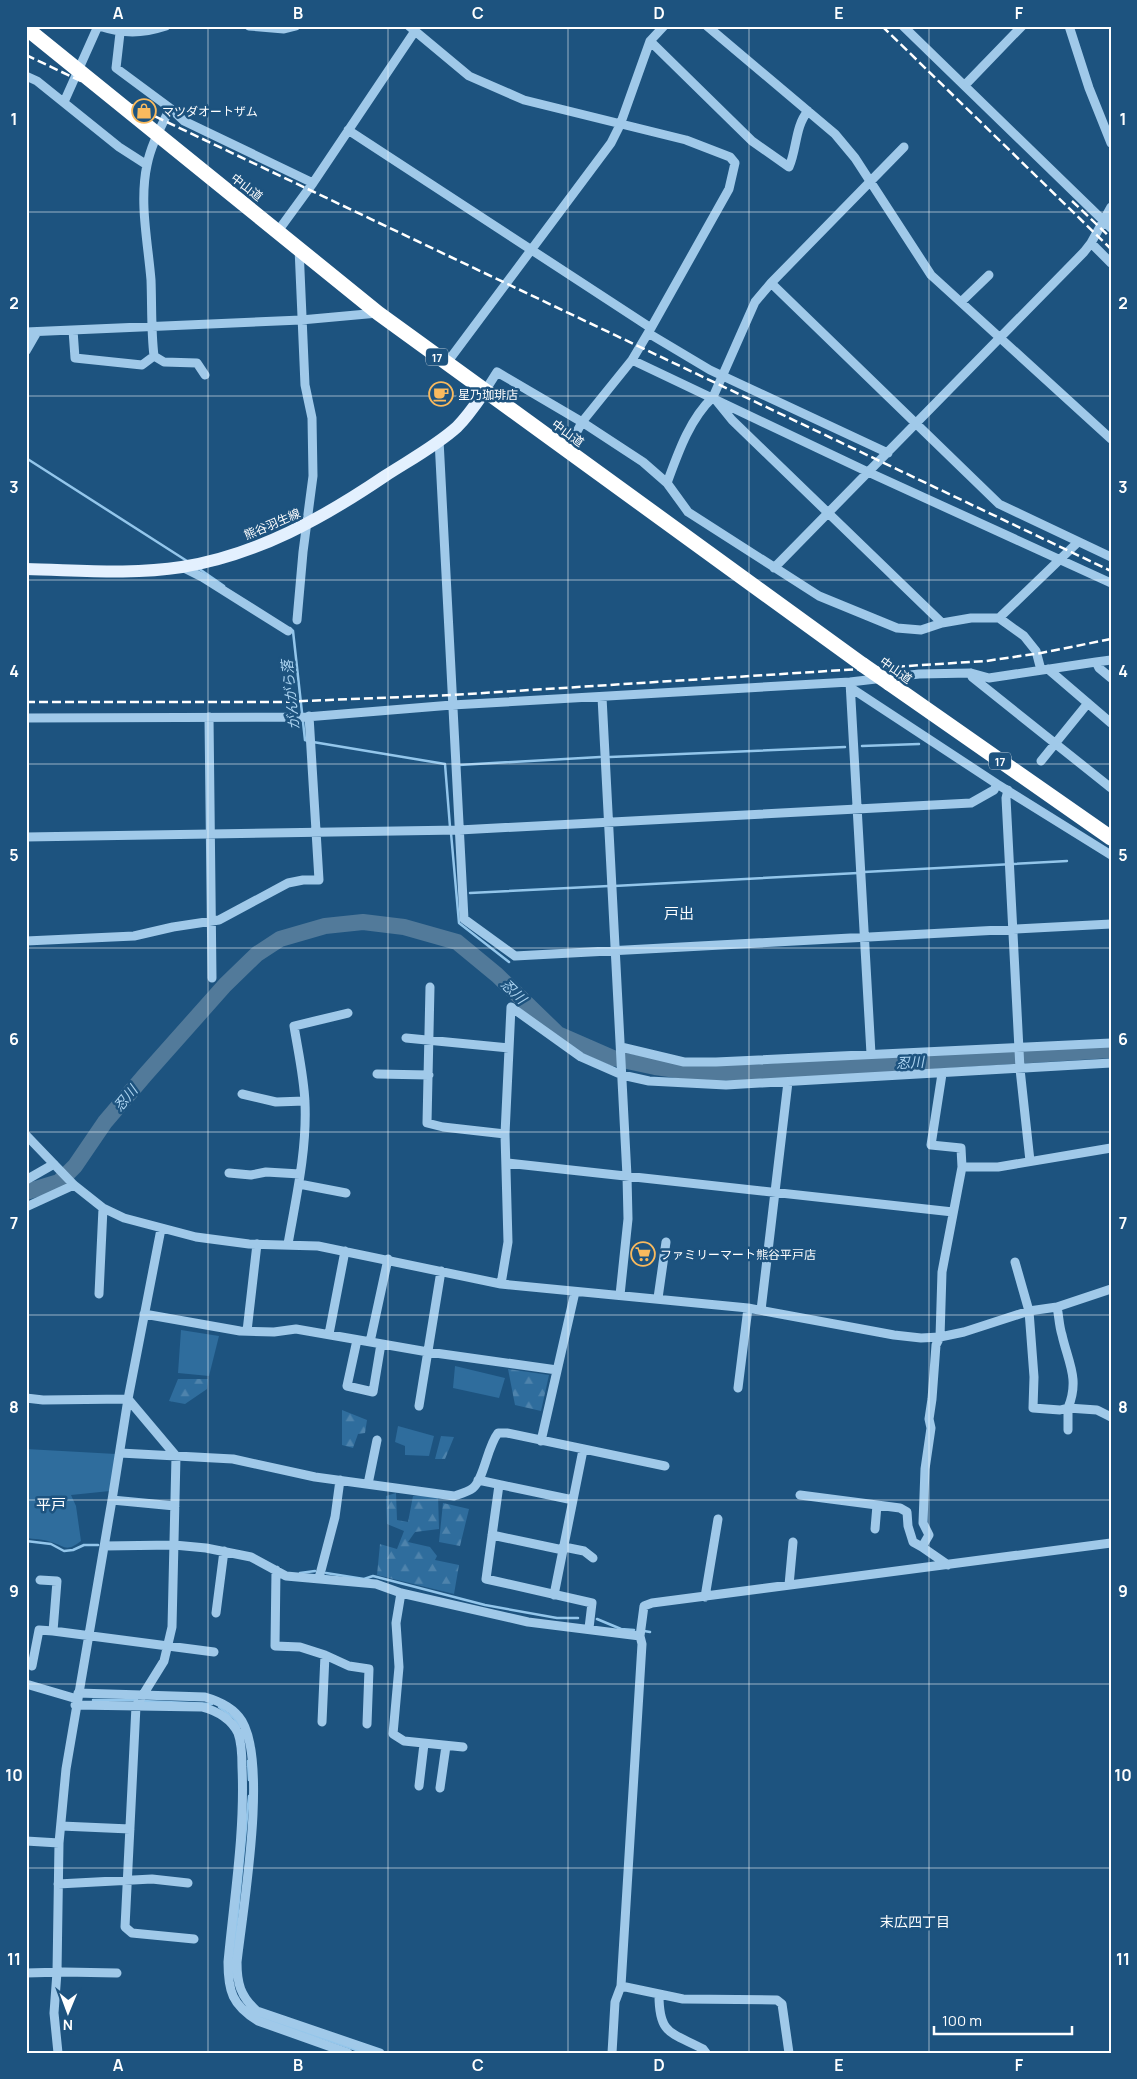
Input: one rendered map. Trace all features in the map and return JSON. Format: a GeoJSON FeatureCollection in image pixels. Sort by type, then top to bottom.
{"type":"FeatureCollection","features":[{"type":"Feature","properties":{"kind":"highway","name":"中山道"},"geometry":{"type":"LineString","coordinates":[[26,28],[378,313],[446,364],[863,665],[1111,838]]}},
{"type":"Feature","properties":{"kind":"main road","name":"熊谷羽生線"},"geometry":{"type":"LineString","coordinates":[[26,569],[126,571],[183,566],[248,549],[306,524],[337,508],[439,440],[462,421],[485,391]]}},
{"type":"Feature","properties":{"kind":"street"},"geometry":{"type":"LineString","coordinates":[[64,102],[98,26],[120,32],[152,31],[166,26]]}},
{"type":"Feature","properties":{"kind":"street"},"geometry":{"type":"LineString","coordinates":[[249,26],[284,29],[296,26]]}},
{"type":"Feature","properties":{"kind":"street"},"geometry":{"type":"LineString","coordinates":[[446,364],[606,150],[620,125],[650,41],[664,26]]}},
{"type":"Feature","properties":{"kind":"street"},"geometry":{"type":"LineString","coordinates":[[707,26],[834,134],[855,158],[931,275],[1111,439]]}},
{"type":"Feature","properties":{"kind":"street"},"geometry":{"type":"LineString","coordinates":[[904,26],[1111,228]]}},
{"type":"Feature","properties":{"kind":"street"},"geometry":{"type":"LineString","coordinates":[[965,85],[1022,26]]}},
{"type":"Feature","properties":{"kind":"street"},"geometry":{"type":"LineString","coordinates":[[1069,26],[1089,88],[1111,143]]}},
{"type":"Feature","properties":{"kind":"street"},"geometry":{"type":"LineString","coordinates":[[278,231],[313,183],[412,29],[469,76],[524,100],[686,140],[730,157],[735,163],[729,189],[650,331],[632,360],[582,422],[567,450]]}},
{"type":"Feature","properties":{"kind":"street"},"geometry":{"type":"LineString","coordinates":[[120,32],[116,68],[170,108],[184,121],[313,183]]}},
{"type":"Feature","properties":{"kind":"street"},"geometry":{"type":"LineString","coordinates":[[650,41],[752,141],[789,167],[798,139],[800,120],[808,111]]}},
{"type":"Feature","properties":{"kind":"street"},"geometry":{"type":"LineString","coordinates":[[26,76],[37,81],[119,147],[147,165]]}},
{"type":"Feature","properties":{"kind":"street"},"geometry":{"type":"LineString","coordinates":[[154,356],[144,196],[147,165],[156,135],[170,108]]}},
{"type":"Feature","properties":{"kind":"street"},"geometry":{"type":"LineString","coordinates":[[348,130],[710,370],[888,452]]}},
{"type":"Feature","properties":{"kind":"street"},"geometry":{"type":"LineString","coordinates":[[667,483],[683,439],[705,404],[713,397],[755,302],[771,283],[904,147]]}},
{"type":"Feature","properties":{"kind":"street"},"geometry":{"type":"LineString","coordinates":[[774,568],[1091,243],[1111,207]]}},
{"type":"Feature","properties":{"kind":"street"},"geometry":{"type":"LineString","coordinates":[[1091,243],[1111,263]]}},
{"type":"Feature","properties":{"kind":"street"},"geometry":{"type":"LineString","coordinates":[[297,620],[306,524],[313,476],[312,418],[305,384],[299,248]]}},
{"type":"Feature","properties":{"kind":"street"},"geometry":{"type":"LineString","coordinates":[[961,302],[989,275]]}},
{"type":"Feature","properties":{"kind":"street"},"geometry":{"type":"LineString","coordinates":[[771,283],[999,504],[1111,557]]}},
{"type":"Feature","properties":{"kind":"street"},"geometry":{"type":"LineString","coordinates":[[26,332],[152,325],[301,320],[378,313]]}},
{"type":"Feature","properties":{"kind":"street"},"geometry":{"type":"LineString","coordinates":[[73,330],[75,358],[142,365],[154,356]]}},
{"type":"Feature","properties":{"kind":"street"},"geometry":{"type":"LineString","coordinates":[[26,350],[37,332]]}},
{"type":"Feature","properties":{"kind":"street"},"geometry":{"type":"LineString","coordinates":[[154,356],[164,362],[197,363],[205,375]]}},
{"type":"Feature","properties":{"kind":"street"},"geometry":{"type":"LineString","coordinates":[[632,360],[1111,584]]}},
{"type":"Feature","properties":{"kind":"street"},"geometry":{"type":"LineString","coordinates":[[485,391],[497,372],[582,422],[643,462],[667,483],[688,512],[819,596],[897,628],[921,630],[942,623],[971,618],[999,618],[1017,630],[1036,651],[1045,670],[1111,723]]}},
{"type":"Feature","properties":{"kind":"street"},"geometry":{"type":"LineString","coordinates":[[713,397],[732,420],[942,623]]}},
{"type":"Feature","properties":{"kind":"street"},"geometry":{"type":"LineString","coordinates":[[439,440],[464,919],[515,956],[1111,924]]}},
{"type":"Feature","properties":{"kind":"street"},"geometry":{"type":"LineString","coordinates":[[999,618],[1078,542]]}},
{"type":"Feature","properties":{"kind":"street"},"geometry":{"type":"LineString","coordinates":[[183,566],[288,631]]}},
{"type":"Feature","properties":{"kind":"street"},"geometry":{"type":"LineString","coordinates":[[26,718],[305,716],[452,705],[851,685],[919,674],[971,673],[989,678],[1111,660]]}},
{"type":"Feature","properties":{"kind":"street"},"geometry":{"type":"LineString","coordinates":[[1096,662],[1099,668],[1111,678]]}},
{"type":"Feature","properties":{"kind":"street"},"geometry":{"type":"LineString","coordinates":[[971,673],[972,677],[1111,788]]}},
{"type":"Feature","properties":{"kind":"street"},"geometry":{"type":"LineString","coordinates":[[851,685],[998,784],[1111,855]]}},
{"type":"Feature","properties":{"kind":"street"},"geometry":{"type":"LineString","coordinates":[[851,685],[856,809],[871,1054]]}},
{"type":"Feature","properties":{"kind":"street"},"geometry":{"type":"LineString","coordinates":[[602,697],[628,1219],[620,1295]]}},
{"type":"Feature","properties":{"kind":"street"},"geometry":{"type":"LineString","coordinates":[[1041,761],[1088,703]]}},
{"type":"Feature","properties":{"kind":"street"},"geometry":{"type":"LineString","coordinates":[[26,941],[134,936],[173,927],[212,922],[288,883],[303,880],[319,880],[310,735],[305,716]]}},
{"type":"Feature","properties":{"kind":"street"},"geometry":{"type":"LineString","coordinates":[[209,717],[212,978]]}},
{"type":"Feature","properties":{"kind":"street"},"geometry":{"type":"LineString","coordinates":[[26,837],[458,830],[971,803],[994,790],[998,784]]}},
{"type":"Feature","properties":{"kind":"street"},"geometry":{"type":"LineString","coordinates":[[1008,790],[1006,798],[1020,1067],[1030,1161]]}},
{"type":"Feature","properties":{"kind":"street"},"geometry":{"type":"LineString","coordinates":[[430,987],[427,1123],[443,1127],[505,1134]]}},
{"type":"Feature","properties":{"kind":"street"},"geometry":{"type":"LineString","coordinates":[[501,1284],[508,1242],[505,1134],[511,1007],[581,1057],[649,1081],[726,1085],[1111,1063]]}},
{"type":"Feature","properties":{"kind":"street"},"geometry":{"type":"LineString","coordinates":[[288,1244],[299,1184],[305,1132],[305,1101],[294,1026],[348,1012]]}},
{"type":"Feature","properties":{"kind":"street"},"geometry":{"type":"LineString","coordinates":[[406,1038],[509,1048]]}},
{"type":"Feature","properties":{"kind":"street"},"geometry":{"type":"LineString","coordinates":[[621,1050],[684,1062],[716,1062],[1111,1044]]}},
{"type":"Feature","properties":{"kind":"street"},"geometry":{"type":"LineString","coordinates":[[378,1074],[429,1075]]}},
{"type":"Feature","properties":{"kind":"street"},"geometry":{"type":"LineString","coordinates":[[922,1547],[929,1535],[923,1523],[925,1469],[931,1428],[929,1419],[936,1345],[940,1337],[942,1272],[962,1168],[961,1148],[931,1145],[942,1074]]}},
{"type":"Feature","properties":{"kind":"street"},"geometry":{"type":"LineString","coordinates":[[761,1310],[788,1082]]}},
{"type":"Feature","properties":{"kind":"street"},"geometry":{"type":"LineString","coordinates":[[242,1094],[276,1102],[305,1101]]}},
{"type":"Feature","properties":{"kind":"street"},"geometry":{"type":"LineString","coordinates":[[26,1135],[72,1183],[103,1208],[124,1218],[196,1237],[257,1244],[318,1246],[388,1259],[501,1284],[748,1308],[894,1335],[921,1338],[940,1337],[964,1332],[1029,1311],[1057,1307],[1111,1289]]}},
{"type":"Feature","properties":{"kind":"street"},"geometry":{"type":"LineString","coordinates":[[962,1168],[998,1167],[1111,1148]]}},
{"type":"Feature","properties":{"kind":"street"},"geometry":{"type":"LineString","coordinates":[[507,1163],[953,1212]]}},
{"type":"Feature","properties":{"kind":"street"},"geometry":{"type":"LineString","coordinates":[[26,1180],[54,1164]]}},
{"type":"Feature","properties":{"kind":"street"},"geometry":{"type":"LineString","coordinates":[[229,1173],[251,1175],[266,1172],[300,1174]]}},
{"type":"Feature","properties":{"kind":"street"},"geometry":{"type":"LineString","coordinates":[[26,1207],[72,1183]]}},
{"type":"Feature","properties":{"kind":"street"},"geometry":{"type":"LineString","coordinates":[[299,1184],[346,1193]]}},
{"type":"Feature","properties":{"kind":"street"},"geometry":{"type":"LineString","coordinates":[[99,1294],[103,1208]]}},
{"type":"Feature","properties":{"kind":"street"},"geometry":{"type":"LineString","coordinates":[[58,2053],[54,2012],[57,1972],[59,1842],[66,1769],[128,1399],[161,1229]]}},
{"type":"Feature","properties":{"kind":"street"},"geometry":{"type":"LineString","coordinates":[[658,1298],[666,1242]]}},
{"type":"Feature","properties":{"kind":"street"},"geometry":{"type":"LineString","coordinates":[[248,1331],[257,1244]]}},
{"type":"Feature","properties":{"kind":"street"},"geometry":{"type":"LineString","coordinates":[[329,1334],[345,1251]]}},
{"type":"Feature","properties":{"kind":"street"},"geometry":{"type":"LineString","coordinates":[[370,1342],[388,1259]]}},
{"type":"Feature","properties":{"kind":"street"},"geometry":{"type":"LineString","coordinates":[[1015,1262],[1029,1311],[1034,1377],[1033,1408],[1097,1410],[1111,1417]]}},
{"type":"Feature","properties":{"kind":"street"},"geometry":{"type":"LineString","coordinates":[[419,1406],[441,1271]]}},
{"type":"Feature","properties":{"kind":"street"},"geometry":{"type":"LineString","coordinates":[[541,1441],[574,1292]]}},
{"type":"Feature","properties":{"kind":"street"},"geometry":{"type":"LineString","coordinates":[[1057,1307],[1061,1333],[1074,1373],[1073,1396],[1068,1408],[1068,1430]]}},
{"type":"Feature","properties":{"kind":"street"},"geometry":{"type":"LineString","coordinates":[[738,1388],[748,1308]]}},
{"type":"Feature","properties":{"kind":"street"},"geometry":{"type":"LineString","coordinates":[[144,1314],[248,1331],[274,1332],[296,1328],[428,1352],[557,1370]]}},
{"type":"Feature","properties":{"kind":"street"},"geometry":{"type":"LineString","coordinates":[[358,1340],[347,1386],[373,1392],[381,1344]]}},
{"type":"Feature","properties":{"kind":"street"},"geometry":{"type":"LineString","coordinates":[[26,1398],[43,1400],[128,1399]]}},
{"type":"Feature","properties":{"kind":"street"},"geometry":{"type":"LineString","coordinates":[[128,1399],[176,1456],[172,1627],[164,1661],[136,1706],[125,1927],[132,1933],[194,1939]]}},
{"type":"Feature","properties":{"kind":"street"},"geometry":{"type":"LineString","coordinates":[[120,1453],[233,1459],[340,1480],[454,1496],[474,1487],[492,1440],[498,1433],[507,1433],[665,1466]]}},
{"type":"Feature","properties":{"kind":"street"},"geometry":{"type":"LineString","coordinates":[[368,1484],[377,1440]]}},
{"type":"Feature","properties":{"kind":"street"},"geometry":{"type":"LineString","coordinates":[[554,1595],[583,1450]]}},
{"type":"Feature","properties":{"kind":"street"},"geometry":{"type":"LineString","coordinates":[[319,1578],[335,1517],[340,1480]]}},
{"type":"Feature","properties":{"kind":"street"},"geometry":{"type":"LineString","coordinates":[[478,1480],[573,1500]]}},
{"type":"Feature","properties":{"kind":"street"},"geometry":{"type":"LineString","coordinates":[[499,1485],[486,1579],[592,1603],[589,1628]]}},
{"type":"Feature","properties":{"kind":"street"},"geometry":{"type":"LineString","coordinates":[[800,1495],[900,1508],[908,1512],[908,1526],[913,1542],[948,1565]]}},
{"type":"Feature","properties":{"kind":"street"},"geometry":{"type":"LineString","coordinates":[[112,1500],[175,1506]]}},
{"type":"Feature","properties":{"kind":"street"},"geometry":{"type":"LineString","coordinates":[[875,1529],[877,1505]]}},
{"type":"Feature","properties":{"kind":"street"},"geometry":{"type":"LineString","coordinates":[[705,1596],[718,1519]]}},
{"type":"Feature","properties":{"kind":"street"},"geometry":{"type":"LineString","coordinates":[[492,1535],[584,1551],[593,1558]]}},
{"type":"Feature","properties":{"kind":"street"},"geometry":{"type":"LineString","coordinates":[[789,1585],[793,1542]]}},
{"type":"Feature","properties":{"kind":"street"},"geometry":{"type":"LineString","coordinates":[[612,2053],[615,2002],[620,1986],[642,1644],[640,1636],[644,1606],[652,1603],[1111,1543]]}},
{"type":"Feature","properties":{"kind":"street"},"geometry":{"type":"LineString","coordinates":[[104,1546],[174,1545],[224,1551],[251,1556],[286,1576],[376,1584],[401,1593],[528,1622],[589,1628],[640,1636]]}},
{"type":"Feature","properties":{"kind":"street"},"geometry":{"type":"LineString","coordinates":[[216,1613],[224,1551]]}},
{"type":"Feature","properties":{"kind":"street"},"geometry":{"type":"LineString","coordinates":[[276,1570],[275,1646],[300,1647],[325,1655],[349,1666],[369,1669],[367,1724]]}},
{"type":"Feature","properties":{"kind":"street"},"geometry":{"type":"LineString","coordinates":[[40,1580],[56,1581],[53,1631]]}},
{"type":"Feature","properties":{"kind":"street"},"geometry":{"type":"LineString","coordinates":[[401,1593],[396,1623],[399,1667],[393,1734],[404,1741],[463,1747]]}},
{"type":"Feature","properties":{"kind":"street"},"geometry":{"type":"LineString","coordinates":[[32,1666],[40,1630],[214,1652]]}},
{"type":"Feature","properties":{"kind":"street"},"geometry":{"type":"LineString","coordinates":[[322,1722],[325,1655]]}},
{"type":"Feature","properties":{"kind":"street"},"geometry":{"type":"LineString","coordinates":[[26,1684],[77,1699],[136,1706],[202,1707],[214,1710],[230,1722],[238,1733],[241,1746],[243,1806],[228,1962],[228,1985],[235,2001],[244,2012],[258,2021],[348,2053]]}},
{"type":"Feature","properties":{"kind":"street"},"geometry":{"type":"LineString","coordinates":[[77,1699],[144,1694],[204,1697],[218,1701],[238,1715],[250,1744],[254,1806],[237,1962],[237,1980],[241,1993],[257,2011],[380,2053]]}},
{"type":"Feature","properties":{"kind":"street"},"geometry":{"type":"LineString","coordinates":[[419,1786],[424,1744]]}},
{"type":"Feature","properties":{"kind":"street"},"geometry":{"type":"LineString","coordinates":[[440,1788],[446,1746]]}},
{"type":"Feature","properties":{"kind":"street"},"geometry":{"type":"LineString","coordinates":[[61,1826],[130,1829]]}},
{"type":"Feature","properties":{"kind":"street"},"geometry":{"type":"LineString","coordinates":[[26,1841],[59,1842]]}},
{"type":"Feature","properties":{"kind":"street"},"geometry":{"type":"LineString","coordinates":[[58,1884],[126,1879],[168,1880],[188,1883]]}},
{"type":"Feature","properties":{"kind":"street"},"geometry":{"type":"LineString","coordinates":[[26,1973],[117,1973]]}},
{"type":"Feature","properties":{"kind":"street"},"geometry":{"type":"LineString","coordinates":[[620,1986],[683,1999],[778,2000],[782,2004],[790,2053]]}},
{"type":"Feature","properties":{"kind":"street"},"geometry":{"type":"LineString","coordinates":[[659,1995],[659,2014],[662,2023],[670,2032],[704,2052]]}},
{"type":"Feature","properties":{"kind":"green space"},"geometry":{"type":"Polygon","coordinates":[[[181,1330],[219,1336],[209,1376],[178,1373],[181,1330]]]}},
{"type":"Feature","properties":{"kind":"green space"},"geometry":{"type":"Polygon","coordinates":[[[455,1366],[505,1378],[499,1398],[453,1388],[455,1366]]]}},
{"type":"Feature","properties":{"kind":"green space"},"geometry":{"type":"Polygon","coordinates":[[[508,1369],[549,1375],[541,1411],[515,1405],[508,1369]]]}},
{"type":"Feature","properties":{"kind":"green space"},"geometry":{"type":"Polygon","coordinates":[[[178,1379],[208,1379],[207,1389],[185,1404],[169,1401],[178,1379]]]}},
{"type":"Feature","properties":{"kind":"green space"},"geometry":{"type":"Polygon","coordinates":[[[342,1410],[367,1420],[365,1433],[358,1434],[353,1448],[342,1445],[342,1410]]]}},
{"type":"Feature","properties":{"kind":"green space"},"geometry":{"type":"Polygon","coordinates":[[[398,1426],[434,1436],[429,1456],[405,1455],[405,1446],[395,1442],[398,1426]]]}},
{"type":"Feature","properties":{"kind":"green space"},"geometry":{"type":"Polygon","coordinates":[[[441,1436],[454,1437],[445,1459],[435,1459],[441,1436]]]}},
{"type":"Feature","properties":{"kind":"green space"},"geometry":{"type":"Polygon","coordinates":[[[26,1449],[116,1454],[110,1491],[71,1495],[76,1506],[81,1541],[72,1547],[66,1548],[45,1540],[26,1538],[26,1449]]]}},
{"type":"Feature","properties":{"kind":"green space"},"geometry":{"type":"Polygon","coordinates":[[[396,1493],[397,1520],[408,1522],[413,1496],[438,1494],[439,1529],[415,1532],[408,1542],[430,1547],[437,1556],[435,1560],[459,1565],[454,1594],[377,1575],[380,1544],[397,1549],[404,1531],[387,1524],[386,1496],[396,1493]]]}},
{"type":"Feature","properties":{"kind":"green space"},"geometry":{"type":"Polygon","coordinates":[[[443,1503],[469,1509],[460,1546],[439,1542],[443,1503]]]}},
{"type":"Feature","properties":{"kind":"waterway","name":"がんがら落"},"geometry":{"type":"LineString","coordinates":[[26,458],[187,561]]}},
{"type":"Feature","properties":{"kind":"waterway","name":"がんがら落"},"geometry":{"type":"LineString","coordinates":[[198,568],[224,586]]}},
{"type":"Feature","properties":{"kind":"waterway","name":"がんがら落"},"geometry":{"type":"LineString","coordinates":[[290,628],[293,631],[305,740],[308,741]]}},
{"type":"Feature","properties":{"kind":"waterway","name":"がんがら落"},"geometry":{"type":"LineString","coordinates":[[313,742],[445,764],[450,827]]}},
{"type":"Feature","properties":{"kind":"waterway"},"geometry":{"type":"LineString","coordinates":[[862,746],[919,744]]}},
{"type":"Feature","properties":{"kind":"waterway"},"geometry":{"type":"LineString","coordinates":[[610,757],[845,747]]}},
{"type":"Feature","properties":{"kind":"waterway"},"geometry":{"type":"LineString","coordinates":[[459,765],[600,757]]}},
{"type":"Feature","properties":{"kind":"waterway","name":"がんがら落"},"geometry":{"type":"LineString","coordinates":[[451,833],[459,923],[509,962]]}},
{"type":"Feature","properties":{"kind":"waterway"},"geometry":{"type":"LineString","coordinates":[[864,872],[1067,861]]}},
{"type":"Feature","properties":{"kind":"waterway"},"geometry":{"type":"LineString","coordinates":[[614,886],[858,873]]}},
{"type":"Feature","properties":{"kind":"waterway"},"geometry":{"type":"LineString","coordinates":[[470,893],[609,886]]}},
{"type":"Feature","properties":{"kind":"waterway","name":"忍川"},"geometry":{"type":"LineString","coordinates":[[26,1192],[59,1182],[75,1166],[105,1122],[145,1075],[225,985],[257,954],[280,939],[325,926],[363,922],[404,927],[457,942],[497,975],[558,1034],[613,1058],[655,1067],[698,1073],[761,1072],[1111,1050]]}},
{"type":"Feature","properties":{"kind":"waterway"},"geometry":{"type":"LineString","coordinates":[[26,1541],[51,1544],[64,1551],[73,1550],[84,1545],[98,1545]]}},
{"type":"Feature","properties":{"kind":"waterway"},"geometry":{"type":"LineString","coordinates":[[300,1573],[315,1571]]}},
{"type":"Feature","properties":{"kind":"waterway"},"geometry":{"type":"LineString","coordinates":[[326,1573],[364,1579],[373,1576],[485,1605],[557,1618],[578,1618]]}},
{"type":"Feature","properties":{"kind":"waterway"},"geometry":{"type":"LineString","coordinates":[[597,1619],[621,1629],[634,1630]]}},
{"type":"Feature","properties":{"kind":"waterway"},"geometry":{"type":"LineString","coordinates":[[644,1631],[650,1632]]}},
{"type":"Feature","properties":{"kind":"waterway"},"geometry":{"type":"LineString","coordinates":[[93,1700],[137,1700]]}},
{"type":"Feature","properties":{"kind":"waterway"},"geometry":{"type":"LineString","coordinates":[[142,1701],[212,1704]]}},
{"type":"Feature","properties":{"kind":"waterway"},"geometry":{"type":"LineString","coordinates":[[219,1707],[234,1718],[240,1727]]}},
{"type":"Feature","properties":{"kind":"waterway"},"geometry":{"type":"LineString","coordinates":[[248,1761],[249,1780]]}},
{"type":"Feature","properties":{"kind":"waterway"},"geometry":{"type":"LineString","coordinates":[[233,1977],[249,1796]]}},
{"type":"Feature","properties":{"kind":"waterway"},"geometry":{"type":"LineString","coordinates":[[257,2016],[365,2053]]}},
{"type":"Feature","properties":{"kind":"railway"},"geometry":{"type":"LineString","coordinates":[[882,26],[1111,249]]}},
{"type":"Feature","properties":{"kind":"railway"},"geometry":{"type":"LineString","coordinates":[[26,55],[1111,571]]}},
{"type":"Feature","properties":{"kind":"railway"},"geometry":{"type":"LineString","coordinates":[[1072,201],[1111,238]]}},
{"type":"Feature","properties":{"kind":"railway"},"geometry":{"type":"LineString","coordinates":[[26,702],[279,702],[452,695],[986,661],[1041,653],[1111,639]]}},
{"type":"Feature","properties":{"kind":"place","name":"マツダオートザム"},"geometry":{"type":"Point","coordinates":[144,111]}},
{"type":"Feature","properties":{"kind":"place","name":"星乃珈琲店"},"geometry":{"type":"Point","coordinates":[441,394]}},
{"type":"Feature","properties":{"kind":"place","name":"ファミリーマート熊谷平戸店"},"geometry":{"type":"Point","coordinates":[643,1254]}},
{"type":"Feature","properties":{"kind":"district","name":"戸出"},"geometry":{"type":"Point","coordinates":[679,913]}},
{"type":"Feature","properties":{"kind":"district","name":"平戸"},"geometry":{"type":"Point","coordinates":[51,1504]}},
{"type":"Feature","properties":{"kind":"district","name":"末広四丁目"},"geometry":{"type":"Point","coordinates":[915,1921]}}]}
